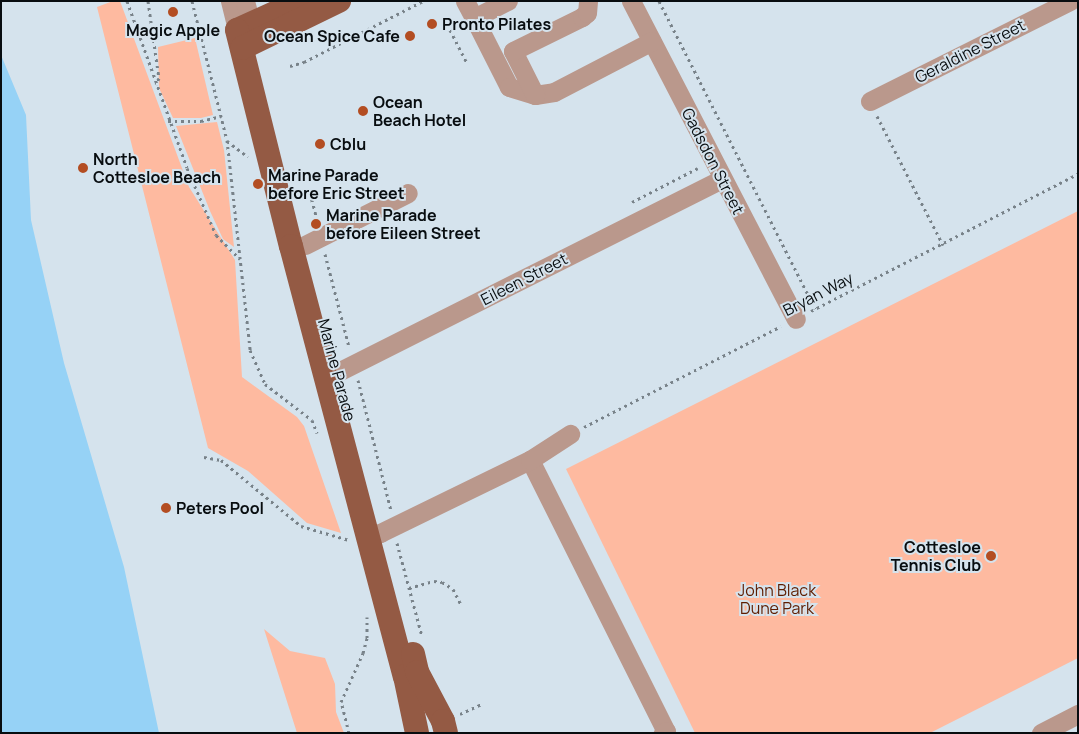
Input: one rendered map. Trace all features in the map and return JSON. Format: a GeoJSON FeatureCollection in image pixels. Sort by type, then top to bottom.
{"type":"FeatureCollection","features":[{"type":"Feature","properties":{"kind":"main road"},"geometry":{"type":"LineString","coordinates":[[246,29],[301,1]]}},
{"type":"Feature","properties":{"kind":"main road"},"geometry":{"type":"LineString","coordinates":[[246,29],[339,1]]}},
{"type":"Feature","properties":{"kind":"main road","name":"Marine Parade"},"geometry":{"type":"LineString","coordinates":[[246,29],[305,245],[331,375],[367,537],[405,676],[416,733]]}},
{"type":"Feature","properties":{"kind":"main road","name":"Marine Parade"},"geometry":{"type":"LineString","coordinates":[[246,29],[331,375]]}},
{"type":"Feature","properties":{"kind":"main road","name":"Marine Parade"},"geometry":{"type":"LineString","coordinates":[[367,537],[418,672],[443,720],[449,725]]}},
{"type":"Feature","properties":{"kind":"street","name":"Marine Parade"},"geometry":{"type":"LineString","coordinates":[[230,1],[246,29]]}},
{"type":"Feature","properties":{"kind":"street"},"geometry":{"type":"LineString","coordinates":[[465,1],[509,87],[535,95],[554,92],[652,41]]}},
{"type":"Feature","properties":{"kind":"street"},"geometry":{"type":"LineString","coordinates":[[474,18],[508,1]]}},
{"type":"Feature","properties":{"kind":"street"},"geometry":{"type":"LineString","coordinates":[[535,95],[513,51],[582,17],[587,13],[588,1]]}},
{"type":"Feature","properties":{"kind":"street","name":"Gadsdon Street"},"geometry":{"type":"LineString","coordinates":[[631,1],[796,319]]}},
{"type":"Feature","properties":{"kind":"street","name":"Geraldine Street"},"geometry":{"type":"LineString","coordinates":[[870,101],[1070,1]]}},
{"type":"Feature","properties":{"kind":"street","name":"Eileen Street"},"geometry":{"type":"LineString","coordinates":[[331,375],[722,179]]}},
{"type":"Feature","properties":{"kind":"street"},"geometry":{"type":"LineString","coordinates":[[305,245],[408,193]]}},
{"type":"Feature","properties":{"kind":"street"},"geometry":{"type":"LineString","coordinates":[[367,537],[530,460],[570,434]]}},
{"type":"Feature","properties":{"kind":"street"},"geometry":{"type":"LineString","coordinates":[[530,460],[666,731],[662,733]]}},
{"type":"Feature","properties":{"kind":"street"},"geometry":{"type":"LineString","coordinates":[[1041,733],[1078,714]]}},
{"type":"Feature","properties":{"kind":"path"},"geometry":{"type":"LineString","coordinates":[[128,1],[168,121],[216,235],[241,260]]}},
{"type":"Feature","properties":{"kind":"path"},"geometry":{"type":"LineString","coordinates":[[148,1],[159,78],[156,85]]}},
{"type":"Feature","properties":{"kind":"path"},"geometry":{"type":"LineString","coordinates":[[192,1],[227,140],[250,350],[265,384],[312,420],[320,441]]}},
{"type":"Feature","properties":{"kind":"path"},"geometry":{"type":"LineString","coordinates":[[290,66],[304,62],[423,1]]}},
{"type":"Feature","properties":{"kind":"path"},"geometry":{"type":"LineString","coordinates":[[659,1],[815,309]]}},
{"type":"Feature","properties":{"kind":"path"},"geometry":{"type":"LineString","coordinates":[[454,20],[447,24],[467,63]]}},
{"type":"Feature","properties":{"kind":"path"},"geometry":{"type":"LineString","coordinates":[[870,101],[943,245]]}},
{"type":"Feature","properties":{"kind":"path"},"geometry":{"type":"LineString","coordinates":[[168,121],[201,121],[221,116]]}},
{"type":"Feature","properties":{"kind":"path"},"geometry":{"type":"LineString","coordinates":[[227,140],[251,160]]}},
{"type":"Feature","properties":{"kind":"path","name":"Bryan Way"},"geometry":{"type":"LineString","coordinates":[[570,434],[943,245],[1078,174]]}},
{"type":"Feature","properties":{"kind":"path"},"geometry":{"type":"LineString","coordinates":[[204,457],[221,460],[301,526],[367,537]]}},
{"type":"Feature","properties":{"kind":"path"},"geometry":{"type":"LineString","coordinates":[[344,532],[367,537],[409,588],[425,646]]}},
{"type":"Feature","properties":{"kind":"path"},"geometry":{"type":"LineString","coordinates":[[409,588],[434,581],[442,582],[453,589],[461,605]]}},
{"type":"Feature","properties":{"kind":"path"},"geometry":{"type":"LineString","coordinates":[[349,733],[341,702],[365,646],[366,610]]}},
{"type":"Feature","properties":{"kind":"path"},"geometry":{"type":"LineString","coordinates":[[449,725],[481,704]]}},
{"type":"Feature","properties":{"kind":"green space"},"geometry":{"type":"Polygon","coordinates":[[[113,1],[120,1],[189,187],[235,260],[242,377],[297,417],[304,426],[341,533],[307,523],[248,471],[208,448],[97,7],[113,1]]]}},
{"type":"Feature","properties":{"kind":"green space"},"geometry":{"type":"Polygon","coordinates":[[[195,38],[213,115],[201,118],[173,118],[159,88],[158,47],[195,38]]]}},
{"type":"Feature","properties":{"kind":"green space"},"geometry":{"type":"Polygon","coordinates":[[[217,122],[224,150],[234,247],[223,239],[176,126],[217,122]]]}},
{"type":"Feature","properties":{"kind":"green space","name":"John Black Dune Park"},"geometry":{"type":"Polygon","coordinates":[[[1078,211],[1078,658],[930,733],[695,733],[566,469],[1078,211]]]}},
{"type":"Feature","properties":{"kind":"green space"},"geometry":{"type":"Polygon","coordinates":[[[264,629],[290,651],[325,658],[335,684],[336,712],[344,733],[297,733],[264,629]]]}},
{"type":"Feature","properties":{"kind":"water"},"geometry":{"type":"Polygon","coordinates":[[[1,55],[26,115],[31,220],[64,363],[124,567],[159,733],[1,733],[1,55]]]}},
{"type":"Feature","properties":{"kind":"place","name":"Magic Apple"},"geometry":{"type":"Point","coordinates":[173,12]}},
{"type":"Feature","properties":{"kind":"place","name":"Pronto Pilates"},"geometry":{"type":"Point","coordinates":[432,24]}},
{"type":"Feature","properties":{"kind":"place","name":"Ocean Spice Cafe"},"geometry":{"type":"Point","coordinates":[410,36]}},
{"type":"Feature","properties":{"kind":"place","name":"Ocean Beach Hotel"},"geometry":{"type":"Point","coordinates":[363,111]}},
{"type":"Feature","properties":{"kind":"place","name":"Cblu"},"geometry":{"type":"Point","coordinates":[320,144]}},
{"type":"Feature","properties":{"kind":"place","name":"North Cottesloe Beach"},"geometry":{"type":"Point","coordinates":[83,168]}},
{"type":"Feature","properties":{"kind":"place","name":"Marine Parade before Eric Street"},"geometry":{"type":"Point","coordinates":[258,184]}},
{"type":"Feature","properties":{"kind":"place","name":"Marine Parade before Eileen Street"},"geometry":{"type":"Point","coordinates":[316,224]}},
{"type":"Feature","properties":{"kind":"place","name":"Peters Pool"},"geometry":{"type":"Point","coordinates":[166,508]}},
{"type":"Feature","properties":{"kind":"place","name":"Cottesloe Tennis Club"},"geometry":{"type":"Point","coordinates":[991,556]}}]}
